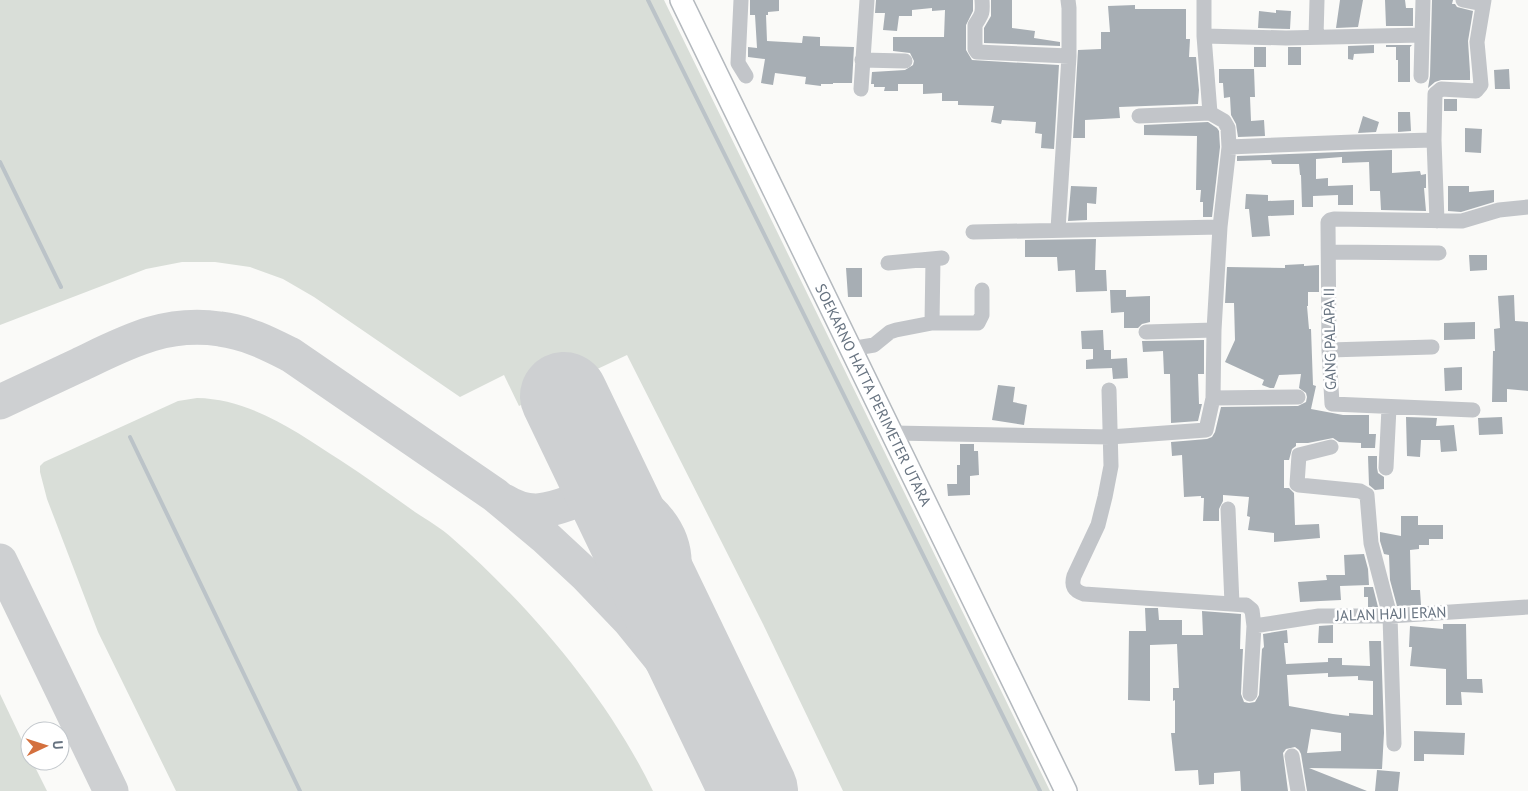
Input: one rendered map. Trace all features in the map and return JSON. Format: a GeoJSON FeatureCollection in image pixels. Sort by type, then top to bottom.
{"type":"FeatureCollection","features":[{"type":"Feature","properties":{"kind":"main road","name":"SOEKARNO HATTA PERIMETER UTARA"},"geometry":{"type":"LineString","coordinates":[[681,0],[1066,791]]}},
{"type":"Feature","properties":{"kind":"street"},"geometry":{"type":"LineString","coordinates":[[720,79],[742,70],[741,0]]}},
{"type":"Feature","properties":{"kind":"street"},"geometry":{"type":"LineString","coordinates":[[860,89],[867,0]]}},
{"type":"Feature","properties":{"kind":"street"},"geometry":{"type":"LineString","coordinates":[[982,0],[983,13],[975,25],[975,49],[977,52],[1069,56]]}},
{"type":"Feature","properties":{"kind":"street"},"geometry":{"type":"LineString","coordinates":[[1058,229],[1069,56],[1068,0]]}},
{"type":"Feature","properties":{"kind":"street"},"geometry":{"type":"LineString","coordinates":[[1204,0],[1204,36],[1210,113]]}},
{"type":"Feature","properties":{"kind":"street"},"geometry":{"type":"LineString","coordinates":[[1316,37],[1317,0]]}},
{"type":"Feature","properties":{"kind":"street"},"geometry":{"type":"LineString","coordinates":[[1421,76],[1423,0]]}},
{"type":"Feature","properties":{"kind":"street"},"geometry":{"type":"LineString","coordinates":[[1463,0],[1483,2],[1477,42],[1481,85],[1476,91],[1441,89],[1436,94],[1434,140],[1438,221],[1462,221],[1499,210],[1528,207]]}},
{"type":"Feature","properties":{"kind":"street"},"geometry":{"type":"LineString","coordinates":[[1204,36],[1286,38],[1422,35]]}},
{"type":"Feature","properties":{"kind":"street"},"geometry":{"type":"LineString","coordinates":[[862,60],[905,61]]}},
{"type":"Feature","properties":{"kind":"street"},"geometry":{"type":"LineString","coordinates":[[892,433],[1110,437],[1206,430],[1213,398],[1214,330],[1220,227],[1229,147],[1228,128],[1224,121],[1210,113],[1139,116]]}},
{"type":"Feature","properties":{"kind":"street"},"geometry":{"type":"LineString","coordinates":[[1229,147],[1434,140]]}},
{"type":"Feature","properties":{"kind":"street","name":"GANG PALAPA II"},"geometry":{"type":"LineString","coordinates":[[1438,221],[1330,220],[1328,222],[1331,402],[1332,405],[1473,410]]}},
{"type":"Feature","properties":{"kind":"street"},"geometry":{"type":"LineString","coordinates":[[973,232],[1220,227]]}},
{"type":"Feature","properties":{"kind":"street"},"geometry":{"type":"LineString","coordinates":[[1329,252],[1439,253]]}},
{"type":"Feature","properties":{"kind":"street"},"geometry":{"type":"LineString","coordinates":[[888,263],[937,259],[932,324]]}},
{"type":"Feature","properties":{"kind":"street"},"geometry":{"type":"LineString","coordinates":[[850,349],[874,345],[890,332],[932,324],[978,323],[982,315],[982,290]]}},
{"type":"Feature","properties":{"kind":"street"},"geometry":{"type":"LineString","coordinates":[[1146,332],[1214,330]]}},
{"type":"Feature","properties":{"kind":"street"},"geometry":{"type":"LineString","coordinates":[[1329,350],[1432,347]]}},
{"type":"Feature","properties":{"kind":"street"},"geometry":{"type":"LineString","coordinates":[[1109,390],[1110,466],[1105,497],[1098,525],[1074,576],[1072,583],[1074,588],[1084,594],[1246,605],[1252,610],[1254,626],[1250,694]]}},
{"type":"Feature","properties":{"kind":"street"},"geometry":{"type":"LineString","coordinates":[[1213,398],[1298,397]]}},
{"type":"Feature","properties":{"kind":"street"},"geometry":{"type":"LineString","coordinates":[[1386,468],[1389,408]]}},
{"type":"Feature","properties":{"kind":"street"},"geometry":{"type":"LineString","coordinates":[[1331,447],[1298,455],[1297,484],[1360,491],[1367,495],[1371,543],[1390,616],[1394,744]]}},
{"type":"Feature","properties":{"kind":"street"},"geometry":{"type":"LineString","coordinates":[[1228,509],[1232,604]]}},
{"type":"Feature","properties":{"kind":"street","name":"JALAN HAJI ERAN"},"geometry":{"type":"LineString","coordinates":[[1254,626],[1319,616],[1390,616],[1528,607]]}},
{"type":"Feature","properties":{"kind":"street"},"geometry":{"type":"LineString","coordinates":[[1292,756],[1298,791]]}},
{"type":"Feature","properties":{"kind":"shaded area"},"geometry":{"type":"Polygon","coordinates":[[[0,0],[664,0],[1050,791],[843,791],[763,624],[627,355],[519,406],[504,375],[460,397],[314,297],[283,279],[250,267],[215,262],[182,262],[146,269],[0,325],[0,0]]]}},
{"type":"Feature","properties":{"kind":"shaded area"},"geometry":{"type":"Polygon","coordinates":[[[197,398],[236,404],[290,428],[439,527],[452,538],[510,593],[565,655],[614,722],[635,756],[653,791],[176,791],[98,632],[47,499],[40,466],[44,462],[178,401],[197,398]]]}},
{"type":"Feature","properties":{"kind":"shaded area"},"geometry":{"type":"Polygon","coordinates":[[[0,694],[20,736],[20,771],[37,771],[47,791],[0,791],[0,694]]]}},
{"type":"Feature","properties":{"kind":"building"},"geometry":{"type":"Polygon","coordinates":[[[750,0],[779,0],[779,11],[768,12],[768,15],[766,15],[767,41],[802,43],[803,36],[820,37],[820,46],[854,47],[852,83],[821,84],[821,86],[805,84],[806,77],[775,73],[773,85],[761,83],[765,59],[748,57],[748,47],[757,48],[755,15],[750,15],[750,0]]]}},
{"type":"Feature","properties":{"kind":"building"},"geometry":{"type":"Polygon","coordinates":[[[876,0],[973,0],[973,11],[966,25],[966,50],[972,60],[1059,65],[1054,149],[1041,148],[1042,134],[1035,133],[1036,122],[1002,120],[1001,124],[991,122],[994,106],[958,105],[958,101],[942,101],[942,93],[923,94],[923,84],[898,84],[898,91],[884,91],[885,87],[874,87],[874,84],[871,84],[872,72],[905,70],[913,65],[914,61],[910,53],[893,51],[893,37],[944,37],[945,10],[932,11],[932,8],[912,10],[912,16],[899,16],[897,31],[883,30],[885,13],[875,13],[876,0]]]}},
{"type":"Feature","properties":{"kind":"building"},"geometry":{"type":"Polygon","coordinates":[[[991,0],[1012,0],[1012,28],[1035,31],[1034,38],[1060,42],[1060,46],[984,43],[984,28],[991,16],[991,0]]]}},
{"type":"Feature","properties":{"kind":"building"},"geometry":{"type":"Polygon","coordinates":[[[1340,0],[1363,0],[1358,27],[1336,28],[1340,0]]]}},
{"type":"Feature","properties":{"kind":"building"},"geometry":{"type":"Polygon","coordinates":[[[1385,0],[1405,0],[1406,8],[1413,8],[1413,26],[1386,26],[1385,0]]]}},
{"type":"Feature","properties":{"kind":"building"},"geometry":{"type":"Polygon","coordinates":[[[1432,0],[1453,0],[1452,4],[1455,4],[1457,7],[1473,11],[1468,41],[1470,80],[1441,80],[1428,88],[1432,0]]]}},
{"type":"Feature","properties":{"kind":"building"},"geometry":{"type":"Polygon","coordinates":[[[1135,5],[1135,9],[1186,9],[1186,39],[1190,39],[1189,57],[1196,57],[1199,90],[1198,104],[1119,107],[1120,118],[1085,120],[1085,138],[1073,138],[1078,50],[1101,49],[1101,32],[1110,32],[1108,6],[1135,5]]]}},
{"type":"Feature","properties":{"kind":"building"},"geometry":{"type":"Polygon","coordinates":[[[1276,10],[1291,11],[1290,29],[1258,28],[1259,11],[1276,13],[1276,10]]]}},
{"type":"Feature","properties":{"kind":"building"},"geometry":{"type":"Polygon","coordinates":[[[1374,45],[1374,53],[1354,54],[1353,60],[1348,59],[1348,46],[1374,45]]]}},
{"type":"Feature","properties":{"kind":"building"},"geometry":{"type":"Polygon","coordinates":[[[1386,45],[1412,45],[1410,47],[1410,82],[1398,82],[1396,47],[1386,47],[1386,45]]]}},
{"type":"Feature","properties":{"kind":"building"},"geometry":{"type":"Polygon","coordinates":[[[1254,47],[1266,47],[1266,67],[1254,67],[1254,47]]]}},
{"type":"Feature","properties":{"kind":"building"},"geometry":{"type":"Polygon","coordinates":[[[1288,47],[1301,47],[1301,65],[1288,65],[1288,47]]]}},
{"type":"Feature","properties":{"kind":"building"},"geometry":{"type":"Polygon","coordinates":[[[1219,69],[1254,69],[1255,97],[1250,97],[1251,121],[1264,120],[1265,136],[1238,137],[1236,124],[1231,115],[1230,97],[1224,98],[1223,83],[1219,83],[1219,69]]]}},
{"type":"Feature","properties":{"kind":"building"},"geometry":{"type":"Polygon","coordinates":[[[1509,69],[1510,89],[1495,89],[1494,70],[1509,69]]]}},
{"type":"Feature","properties":{"kind":"building"},"geometry":{"type":"Polygon","coordinates":[[[1444,99],[1457,99],[1457,111],[1444,111],[1444,99]]]}},
{"type":"Feature","properties":{"kind":"building"},"geometry":{"type":"Polygon","coordinates":[[[1398,112],[1410,112],[1411,131],[1398,132],[1398,112]]]}},
{"type":"Feature","properties":{"kind":"building"},"geometry":{"type":"Polygon","coordinates":[[[1363,116],[1379,122],[1376,132],[1358,133],[1363,116]]]}},
{"type":"Feature","properties":{"kind":"building"},"geometry":{"type":"Polygon","coordinates":[[[1208,122],[1219,131],[1220,147],[1212,217],[1203,217],[1203,202],[1200,202],[1201,190],[1196,190],[1197,136],[1144,135],[1144,125],[1208,122]]]}},
{"type":"Feature","properties":{"kind":"building"},"geometry":{"type":"Polygon","coordinates":[[[1465,128],[1482,129],[1481,153],[1465,152],[1465,128]]]}},
{"type":"Feature","properties":{"kind":"building"},"geometry":{"type":"Polygon","coordinates":[[[1392,150],[1392,173],[1420,171],[1421,175],[1426,174],[1426,188],[1424,188],[1426,211],[1381,210],[1380,191],[1370,191],[1369,162],[1342,163],[1342,157],[1316,159],[1316,179],[1328,178],[1328,186],[1353,185],[1353,205],[1338,205],[1338,195],[1313,196],[1313,207],[1302,207],[1299,164],[1272,164],[1271,160],[1237,161],[1237,156],[1392,150]]]}},
{"type":"Feature","properties":{"kind":"building"},"geometry":{"type":"Polygon","coordinates":[[[1071,186],[1097,187],[1096,204],[1087,203],[1087,220],[1068,221],[1071,186]]]}},
{"type":"Feature","properties":{"kind":"building"},"geometry":{"type":"Polygon","coordinates":[[[1448,186],[1469,186],[1469,192],[1494,190],[1494,202],[1461,212],[1448,211],[1448,186]]]}},
{"type":"Feature","properties":{"kind":"building"},"geometry":{"type":"Polygon","coordinates":[[[1246,194],[1268,195],[1268,201],[1294,200],[1294,215],[1268,216],[1270,236],[1252,237],[1249,209],[1245,209],[1246,194]]]}},
{"type":"Feature","properties":{"kind":"building"},"geometry":{"type":"Polygon","coordinates":[[[1096,239],[1095,270],[1106,270],[1107,291],[1076,292],[1075,270],[1058,271],[1057,257],[1025,257],[1025,240],[1096,239]]]}},
{"type":"Feature","properties":{"kind":"building"},"geometry":{"type":"Polygon","coordinates":[[[1469,255],[1487,255],[1487,270],[1470,271],[1469,255]]]}},
{"type":"Feature","properties":{"kind":"building"},"geometry":{"type":"Polygon","coordinates":[[[1304,264],[1304,266],[1319,265],[1319,292],[1308,292],[1307,306],[1309,329],[1311,329],[1313,385],[1316,386],[1311,409],[1343,415],[1369,415],[1369,434],[1376,434],[1375,448],[1361,448],[1361,443],[1339,442],[1333,438],[1308,443],[1296,443],[1289,460],[1284,460],[1284,488],[1289,488],[1294,493],[1295,525],[1319,524],[1320,538],[1274,542],[1274,533],[1248,530],[1250,517],[1247,516],[1249,497],[1223,495],[1223,501],[1219,509],[1219,521],[1203,521],[1204,498],[1201,498],[1201,496],[1184,497],[1182,455],[1172,456],[1171,442],[1212,437],[1221,407],[1298,406],[1306,402],[1306,393],[1299,388],[1301,374],[1279,375],[1274,388],[1270,388],[1262,385],[1264,380],[1225,362],[1235,340],[1234,303],[1225,303],[1227,267],[1285,268],[1285,265],[1304,264]]]}},
{"type":"Feature","properties":{"kind":"building"},"geometry":{"type":"Polygon","coordinates":[[[846,268],[862,268],[862,297],[848,297],[846,268]]]}},
{"type":"Feature","properties":{"kind":"building"},"geometry":{"type":"Polygon","coordinates":[[[1110,290],[1126,290],[1126,297],[1150,296],[1150,322],[1142,324],[1138,328],[1124,328],[1124,312],[1111,313],[1110,290]]]}},
{"type":"Feature","properties":{"kind":"building"},"geometry":{"type":"Polygon","coordinates":[[[1514,295],[1515,321],[1528,322],[1528,391],[1507,389],[1507,402],[1492,402],[1493,351],[1495,351],[1494,329],[1500,328],[1498,296],[1514,295]]]}},
{"type":"Feature","properties":{"kind":"building"},"geometry":{"type":"Polygon","coordinates":[[[1475,322],[1475,339],[1444,340],[1444,323],[1475,322]]]}},
{"type":"Feature","properties":{"kind":"building"},"geometry":{"type":"Polygon","coordinates":[[[1103,330],[1104,350],[1111,350],[1111,359],[1127,358],[1128,378],[1113,379],[1112,368],[1086,369],[1086,360],[1093,359],[1093,349],[1082,349],[1081,331],[1103,330]]]}},
{"type":"Feature","properties":{"kind":"building"},"geometry":{"type":"Polygon","coordinates":[[[1204,340],[1204,374],[1198,374],[1199,404],[1202,404],[1198,421],[1171,423],[1170,374],[1164,374],[1163,351],[1143,352],[1142,341],[1204,340]]]}},
{"type":"Feature","properties":{"kind":"building"},"geometry":{"type":"Polygon","coordinates":[[[1462,367],[1462,390],[1445,391],[1444,368],[1462,367]]]}},
{"type":"Feature","properties":{"kind":"building"},"geometry":{"type":"Polygon","coordinates":[[[998,385],[1015,387],[1013,402],[1027,405],[1024,425],[992,420],[998,385]]]}},
{"type":"Feature","properties":{"kind":"building"},"geometry":{"type":"Polygon","coordinates":[[[1406,417],[1437,418],[1436,426],[1454,425],[1457,451],[1441,452],[1440,440],[1421,440],[1420,457],[1407,456],[1406,417]]]}},
{"type":"Feature","properties":{"kind":"building"},"geometry":{"type":"Polygon","coordinates":[[[1502,417],[1503,434],[1479,435],[1478,418],[1502,417]]]}},
{"type":"Feature","properties":{"kind":"building"},"geometry":{"type":"Polygon","coordinates":[[[960,444],[974,444],[974,451],[978,451],[979,475],[970,476],[970,495],[948,496],[947,484],[957,484],[957,465],[960,465],[960,444]]]}},
{"type":"Feature","properties":{"kind":"building"},"geometry":{"type":"Polygon","coordinates":[[[1368,456],[1377,456],[1378,473],[1384,477],[1384,489],[1375,490],[1369,485],[1368,456]]]}},
{"type":"Feature","properties":{"kind":"building"},"geometry":{"type":"Polygon","coordinates":[[[1401,516],[1418,516],[1418,525],[1443,525],[1443,539],[1429,539],[1429,545],[1419,545],[1419,549],[1410,550],[1411,590],[1420,590],[1421,605],[1397,606],[1390,580],[1389,555],[1384,554],[1380,541],[1380,532],[1401,536],[1401,516]]]}},
{"type":"Feature","properties":{"kind":"building"},"geometry":{"type":"Polygon","coordinates":[[[1364,554],[1368,569],[1369,585],[1340,586],[1341,600],[1300,602],[1298,582],[1327,580],[1326,575],[1345,575],[1344,555],[1364,554]]]}},
{"type":"Feature","properties":{"kind":"building"},"geometry":{"type":"Polygon","coordinates":[[[1364,587],[1373,587],[1378,607],[1368,607],[1368,597],[1364,597],[1364,587]]]}},
{"type":"Feature","properties":{"kind":"building"},"geometry":{"type":"Polygon","coordinates":[[[1145,608],[1158,608],[1159,620],[1182,620],[1182,635],[1203,635],[1202,611],[1241,614],[1240,649],[1243,649],[1241,694],[1244,702],[1249,703],[1255,702],[1259,695],[1262,649],[1264,647],[1263,634],[1287,630],[1288,643],[1284,643],[1286,664],[1328,662],[1328,658],[1342,658],[1342,665],[1370,666],[1369,641],[1381,641],[1384,733],[1382,769],[1309,768],[1367,791],[1307,791],[1301,754],[1295,747],[1286,749],[1283,753],[1288,791],[1241,791],[1240,771],[1214,773],[1214,784],[1199,785],[1198,770],[1175,771],[1171,733],[1175,733],[1173,688],[1179,688],[1177,644],[1150,645],[1150,701],[1128,700],[1129,631],[1146,631],[1145,608]],[[1328,673],[1287,675],[1289,706],[1349,716],[1349,713],[1373,715],[1373,681],[1358,680],[1358,676],[1328,677],[1328,673]],[[1311,729],[1307,753],[1341,751],[1341,733],[1311,729]]]}},
{"type":"Feature","properties":{"kind":"building"},"geometry":{"type":"Polygon","coordinates":[[[1443,624],[1466,624],[1467,679],[1482,679],[1483,693],[1461,692],[1462,705],[1446,705],[1446,669],[1410,666],[1412,647],[1409,647],[1410,626],[1443,629],[1443,624]]]}},
{"type":"Feature","properties":{"kind":"building"},"geometry":{"type":"Polygon","coordinates":[[[1333,625],[1333,643],[1318,643],[1319,626],[1333,625]]]}},
{"type":"Feature","properties":{"kind":"building"},"geometry":{"type":"Polygon","coordinates":[[[1414,731],[1465,733],[1464,755],[1424,754],[1424,761],[1414,761],[1414,731]]]}},
{"type":"Feature","properties":{"kind":"building"},"geometry":{"type":"Polygon","coordinates":[[[1377,770],[1400,772],[1398,791],[1375,791],[1377,770]]]}},
{"type":"Feature","properties":{"kind":"waterway"},"geometry":{"type":"LineString","coordinates":[[648,0],[1040,791]]}},
{"type":"Feature","properties":{"kind":"waterway"},"geometry":{"type":"LineString","coordinates":[[0,162],[61,287]]}},
{"type":"Feature","properties":{"kind":"waterway"},"geometry":{"type":"LineString","coordinates":[[130,437],[300,791]]}},
{"type":"Feature","properties":{"kind":"taxiway"},"geometry":{"type":"LineString","coordinates":[[0,402],[130,341],[147,335],[182,328],[200,327],[239,333],[291,355],[495,495],[544,536],[586,575],[630,621],[699,709],[750,791]]}},
{"type":"Feature","properties":{"kind":"taxiway"},"geometry":{"type":"LineString","coordinates":[[504,501],[520,508],[534,511],[548,510],[603,494],[618,495],[630,498],[650,512],[666,531],[671,543],[674,567],[670,603],[673,617],[704,685]]}},
{"type":"Feature","properties":{"kind":"taxiway"},"geometry":{"type":"LineString","coordinates":[[0,561],[111,791]]}},
{"type":"Feature","properties":{"kind":"runway"},"geometry":{"type":"LineString","coordinates":[[564,396],[754,791]]}}]}
